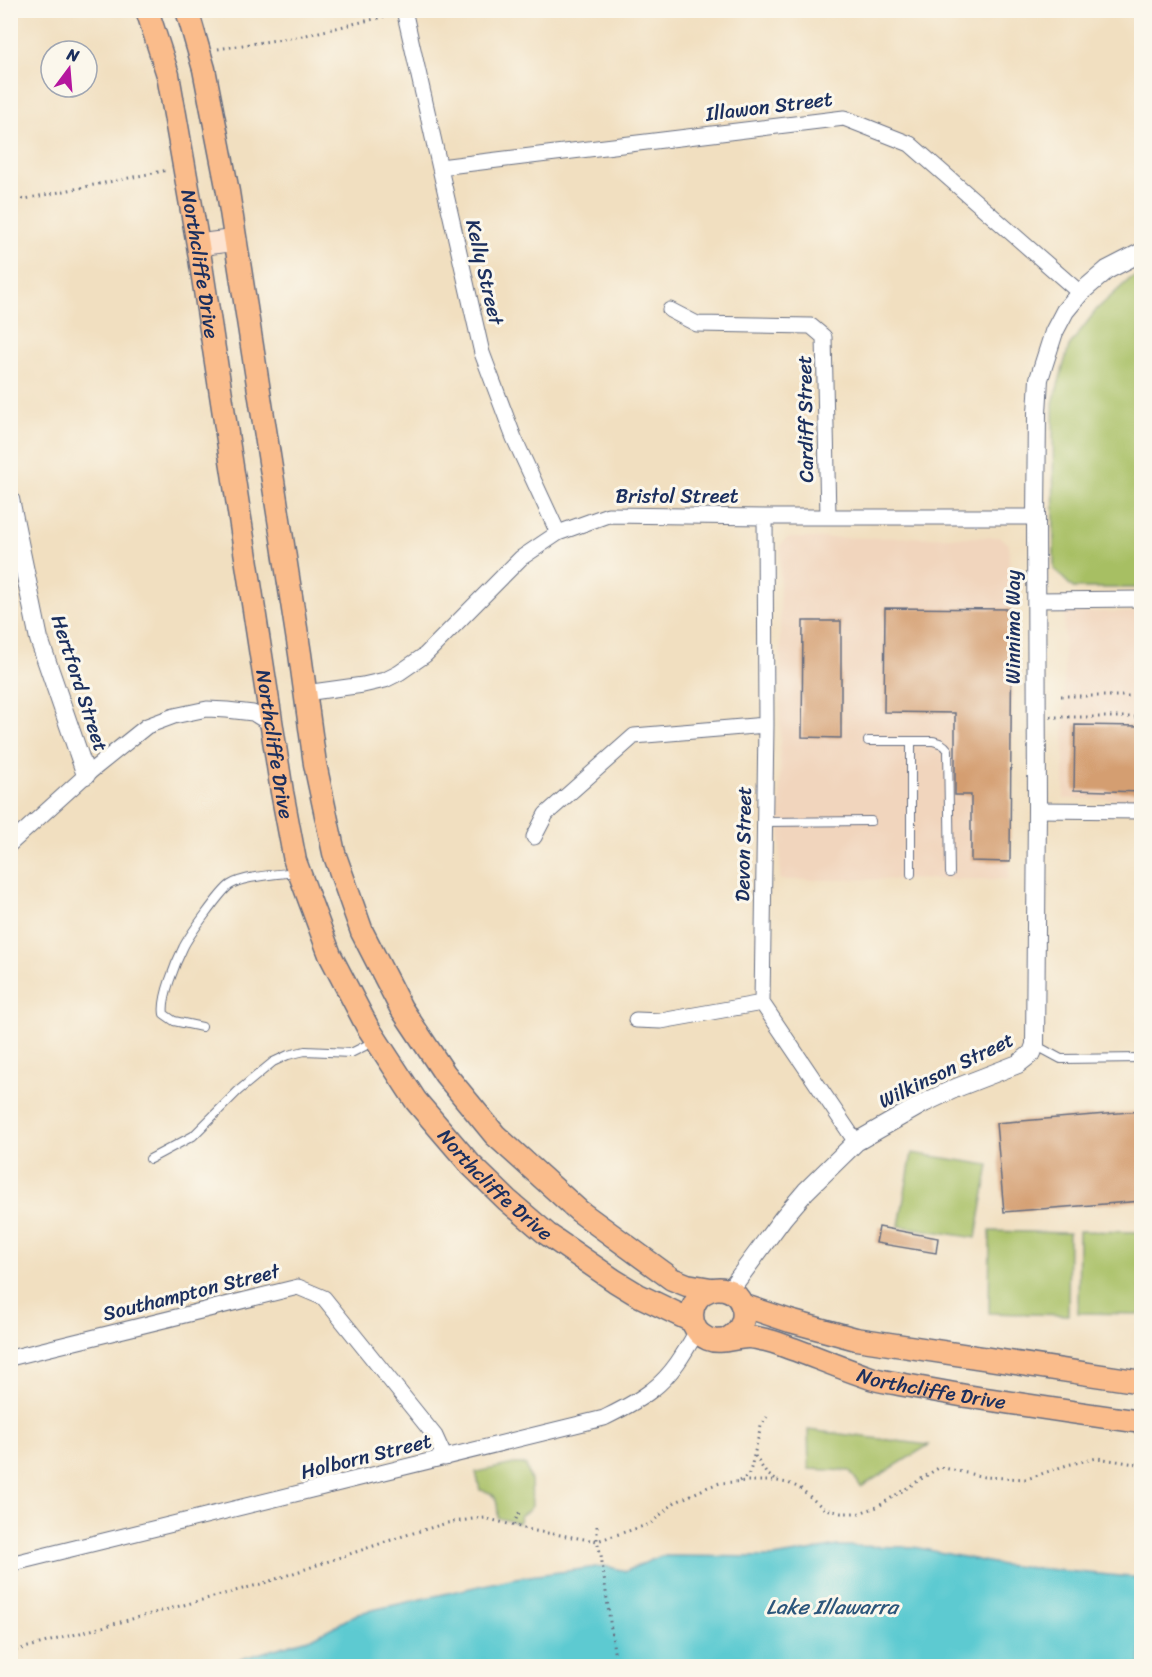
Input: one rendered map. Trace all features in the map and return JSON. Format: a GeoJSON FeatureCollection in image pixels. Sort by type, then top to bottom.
{"type":"FeatureCollection","features":[{"type":"Feature","properties":{"kind":"main road","name":"Northcliffe Drive"},"geometry":{"type":"LineString","coordinates":[[147,10],[168,75],[198,245],[282,792],[295,861],[330,955],[376,1040],[422,1108],[470,1164],[547,1234],[615,1281],[695,1326]]}},
{"type":"Feature","properties":{"kind":"main road","name":"Northcliffe Drive"},"geometry":{"type":"LineString","coordinates":[[186,10],[204,69],[220,145],[315,764],[334,853],[362,932],[401,1008],[444,1074],[495,1135],[579,1211],[672,1279],[728,1295],[790,1321],[856,1340],[1142,1382]]}},
{"type":"Feature","properties":{"kind":"main road"},"geometry":{"type":"LineString","coordinates":[[198,245],[236,240]]}},
{"type":"Feature","properties":{"kind":"main road"},"geometry":{"type":"LineString","coordinates":[[702,1293],[728,1295],[744,1313],[740,1329],[727,1339],[714,1341],[708,1339],[695,1326],[692,1311],[695,1301],[702,1293]]}},
{"type":"Feature","properties":{"kind":"main road","name":"Northcliffe Drive"},"geometry":{"type":"LineString","coordinates":[[727,1339],[747,1337],[768,1340],[871,1378],[956,1394],[1142,1422]]}},
{"type":"Feature","properties":{"kind":"street","name":"Kelly Street"},"geometry":{"type":"LineString","coordinates":[[404,11],[482,352],[514,438],[558,533]]}},
{"type":"Feature","properties":{"kind":"street","name":"Illawon Street"},"geometry":{"type":"LineString","coordinates":[[440,167],[844,118],[910,144],[1080,293]]}},
{"type":"Feature","properties":{"kind":"street","name":"Winnima Way"},"geometry":{"type":"LineString","coordinates":[[1035,1046],[1036,413],[1039,378],[1054,332],[1065,311],[1080,293],[1107,270],[1142,252]]}},
{"type":"Feature","properties":{"kind":"street","name":"Cardiff Street"},"geometry":{"type":"LineString","coordinates":[[670,310],[697,324],[811,326],[824,337],[828,516]]}},
{"type":"Feature","properties":{"kind":"street","name":"Hertford Street"},"geometry":{"type":"LineString","coordinates":[[10,499],[39,639],[86,775]]}},
{"type":"Feature","properties":{"kind":"street","name":"Bristol Street"},"geometry":{"type":"LineString","coordinates":[[305,693],[363,685],[399,674],[425,655],[520,558],[558,533],[608,516],[1036,517]]}},
{"type":"Feature","properties":{"kind":"street","name":"Devon Street"},"geometry":{"type":"LineString","coordinates":[[762,1003],[766,725],[765,517]]}},
{"type":"Feature","properties":{"kind":"street"},"geometry":{"type":"LineString","coordinates":[[1036,600],[1142,599]]}},
{"type":"Feature","properties":{"kind":"street"},"geometry":{"type":"LineString","coordinates":[[10,844],[86,775],[147,726],[174,716],[207,709],[253,714],[272,725]]}},
{"type":"Feature","properties":{"kind":"street"},"geometry":{"type":"LineString","coordinates":[[534,837],[546,814],[634,736],[766,725]]}},
{"type":"Feature","properties":{"kind":"street"},"geometry":{"type":"LineString","coordinates":[[1037,810],[1142,811]]}},
{"type":"Feature","properties":{"kind":"street"},"geometry":{"type":"LineString","coordinates":[[636,1020],[661,1021],[762,1003],[856,1142]]}},
{"type":"Feature","properties":{"kind":"street","name":"Wilkinson Street"},"geometry":{"type":"LineString","coordinates":[[728,1295],[783,1218],[806,1191],[856,1142],[924,1103],[1018,1064],[1032,1053],[1035,1046]]}},
{"type":"Feature","properties":{"kind":"street","name":"Southampton Street"},"geometry":{"type":"LineString","coordinates":[[10,1358],[298,1287],[324,1298],[435,1436],[445,1458]]}},
{"type":"Feature","properties":{"kind":"street","name":"Holborn Street"},"geometry":{"type":"LineString","coordinates":[[10,1564],[604,1418],[627,1407],[654,1389],[678,1362],[695,1326]]}},
{"type":"Feature","properties":{"kind":"lane"},"geometry":{"type":"LineString","coordinates":[[868,741],[911,741],[940,743],[946,746],[948,750],[950,873]]}},
{"type":"Feature","properties":{"kind":"lane"},"geometry":{"type":"LineString","coordinates":[[911,741],[911,874]]}},
{"type":"Feature","properties":{"kind":"lane"},"geometry":{"type":"LineString","coordinates":[[764,822],[871,821]]}},
{"type":"Feature","properties":{"kind":"lane"},"geometry":{"type":"LineString","coordinates":[[202,1027],[174,1021],[164,1014],[163,1006],[183,946],[229,885],[240,880],[299,871]]}},
{"type":"Feature","properties":{"kind":"lane"},"geometry":{"type":"LineString","coordinates":[[150,1159],[193,1136],[238,1091],[273,1062],[288,1054],[305,1051],[351,1053],[376,1040]]}},
{"type":"Feature","properties":{"kind":"lane"},"geometry":{"type":"LineString","coordinates":[[1035,1046],[1061,1059],[1142,1058]]}},
{"type":"Feature","properties":{"kind":"path"},"geometry":{"type":"LineString","coordinates":[[199,51],[302,36],[404,11]]}},
{"type":"Feature","properties":{"kind":"path"},"geometry":{"type":"LineString","coordinates":[[10,202],[184,166]]}},
{"type":"Feature","properties":{"kind":"path"},"geometry":{"type":"LineString","coordinates":[[1061,696],[1142,696]]}},
{"type":"Feature","properties":{"kind":"path"},"geometry":{"type":"LineString","coordinates":[[1046,717],[1142,717]]}},
{"type":"Feature","properties":{"kind":"path"},"geometry":{"type":"LineString","coordinates":[[738,1482],[748,1476],[761,1426],[767,1417]]}},
{"type":"Feature","properties":{"kind":"path"},"geometry":{"type":"LineString","coordinates":[[755,1456],[766,1473],[777,1481]]}},
{"type":"Feature","properties":{"kind":"path"},"geometry":{"type":"LineString","coordinates":[[10,1652],[261,1584],[403,1536],[473,1518],[485,1518],[565,1537],[597,1541],[650,1524],[674,1503],[708,1486],[720,1483],[777,1481],[800,1488],[822,1508],[841,1513],[859,1513],[877,1506],[940,1467],[984,1477],[1027,1479],[1067,1465],[1097,1458],[1142,1465]]}},
{"type":"Feature","properties":{"kind":"path"},"geometry":{"type":"LineString","coordinates":[[514,1525],[518,1514],[522,1511]]}},
{"type":"Feature","properties":{"kind":"path"},"geometry":{"type":"LineString","coordinates":[[597,1526],[597,1541],[601,1555],[616,1666]]}},
{"type":"Feature","properties":{"kind":"shaded area"},"geometry":{"type":"Polygon","coordinates":[[[999,537],[1009,544],[1009,879],[780,880],[780,546],[787,538],[999,537]]]}},
{"type":"Feature","properties":{"kind":"shaded area"},"geometry":{"type":"Polygon","coordinates":[[[1064,612],[1141,612],[1141,799],[1064,799],[1064,612]]]}},
{"type":"Feature","properties":{"kind":"green space"},"geometry":{"type":"Polygon","coordinates":[[[1141,275],[1141,588],[1073,588],[1054,569],[1053,403],[1069,346],[1097,309],[1130,279],[1141,275]]]}},
{"type":"Feature","properties":{"kind":"green space"},"geometry":{"type":"Polygon","coordinates":[[[912,1153],[989,1165],[976,1238],[899,1226],[912,1153]]]}},
{"type":"Feature","properties":{"kind":"green space"},"geometry":{"type":"Polygon","coordinates":[[[990,1231],[1069,1233],[1068,1315],[989,1313],[990,1231]]]}},
{"type":"Feature","properties":{"kind":"green space"},"geometry":{"type":"Polygon","coordinates":[[[1079,1231],[1141,1232],[1141,1314],[1078,1313],[1079,1231]]]}},
{"type":"Feature","properties":{"kind":"green space"},"geometry":{"type":"Polygon","coordinates":[[[808,1430],[929,1445],[861,1487],[850,1471],[809,1469],[808,1430]]]}},
{"type":"Feature","properties":{"kind":"green space"},"geometry":{"type":"Polygon","coordinates":[[[514,1464],[526,1466],[531,1481],[532,1506],[521,1515],[518,1523],[498,1518],[496,1499],[491,1493],[480,1490],[476,1472],[514,1464]]]}},
{"type":"Feature","properties":{"kind":"water","name":"Lake Illawarra"},"geometry":{"type":"Polygon","coordinates":[[[838,1546],[914,1547],[1002,1565],[1141,1578],[1141,1666],[217,1666],[312,1638],[359,1613],[515,1578],[604,1566],[626,1571],[661,1556],[774,1557],[838,1546]]]}},
{"type":"Feature","properties":{"kind":"building"},"geometry":{"type":"Polygon","coordinates":[[[885,608],[1012,609],[1010,862],[971,861],[971,795],[955,795],[955,713],[884,712],[885,608]]]}},
{"type":"Feature","properties":{"kind":"building"},"geometry":{"type":"Polygon","coordinates":[[[803,621],[841,621],[841,738],[802,737],[803,621]]]}},
{"type":"Feature","properties":{"kind":"building"},"geometry":{"type":"Polygon","coordinates":[[[1075,725],[1142,726],[1142,792],[1074,790],[1075,725]]]}},
{"type":"Feature","properties":{"kind":"building"},"geometry":{"type":"Polygon","coordinates":[[[1142,1111],[1142,1201],[1004,1212],[996,1123],[1142,1111]]]}},
{"type":"Feature","properties":{"kind":"building"},"geometry":{"type":"Polygon","coordinates":[[[879,1227],[938,1238],[936,1253],[876,1243],[879,1227]]]}}]}
